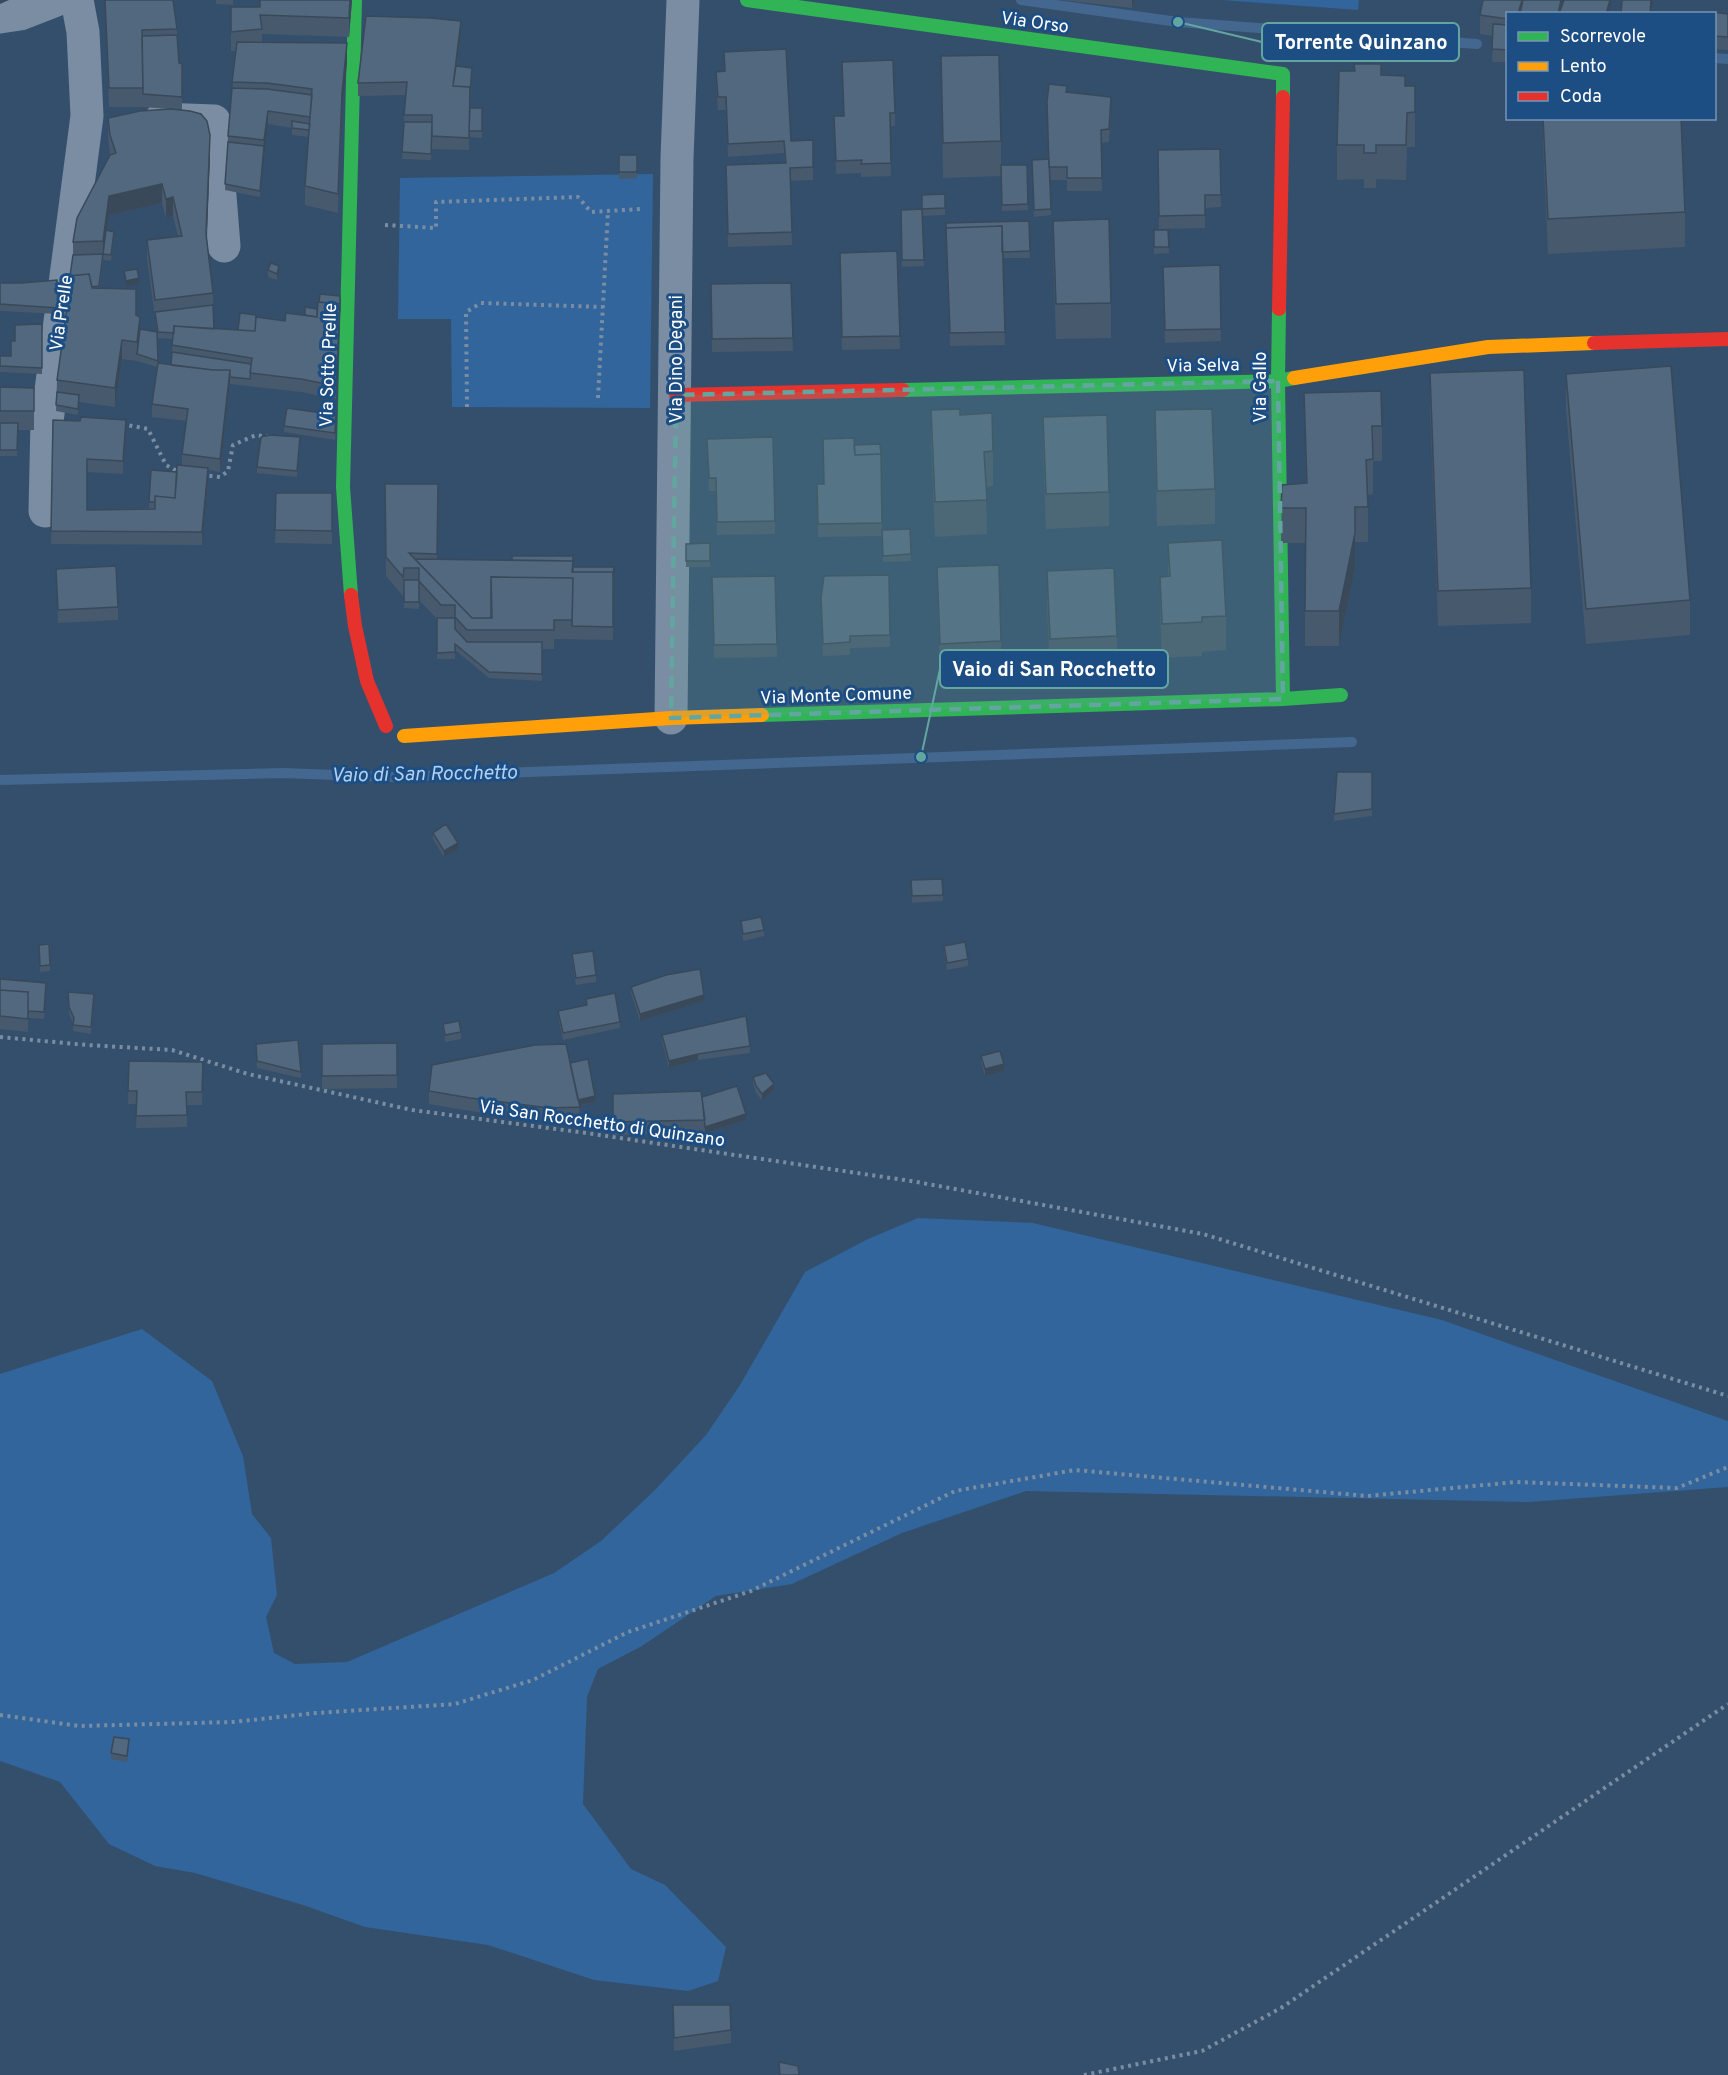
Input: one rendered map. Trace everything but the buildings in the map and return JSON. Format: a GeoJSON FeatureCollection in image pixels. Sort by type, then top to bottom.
{"type":"FeatureCollection","features":[{"type":"Feature","properties":{"kind":"street"},"geometry":{"type":"LineString","coordinates":[[0,17],[20,14],[56,0]]}},
{"type":"Feature","properties":{"kind":"street","name":"Via Prelle"},"geometry":{"type":"LineString","coordinates":[[45,511],[47,421],[87,116],[83,32],[76,0]]}},
{"type":"Feature","properties":{"kind":"street","name":"Via Sotto Prelle"},"geometry":{"type":"LineString","coordinates":[[354,0],[343,487],[348,573],[355,626],[368,681],[386,726]]}},
{"type":"Feature","properties":{"kind":"street","name":"Via Dino Degani"},"geometry":{"type":"LineString","coordinates":[[671,718],[677,206],[683,0]]}},
{"type":"Feature","properties":{"kind":"street","name":"Via Orso"},"geometry":{"type":"LineString","coordinates":[[747,0],[1283,75]]}},
{"type":"Feature","properties":{"kind":"street","name":"Via Gallo"},"geometry":{"type":"LineString","coordinates":[[1283,75],[1278,381],[1283,699]]}},
{"type":"Feature","properties":{"kind":"street"},"geometry":{"type":"LineString","coordinates":[[87,116],[214,122],[224,246]]}},
{"type":"Feature","properties":{"kind":"street","name":"Via Selva"},"geometry":{"type":"LineString","coordinates":[[676,395],[1278,381],[1488,347],[1728,339]]}},
{"type":"Feature","properties":{"kind":"street","name":"Via Monte Comune"},"geometry":{"type":"LineString","coordinates":[[404,736],[671,718],[1283,699],[1341,695]]}},
{"type":"Feature","properties":{"kind":"path"},"geometry":{"type":"LineString","coordinates":[[350,224],[436,228],[436,202],[578,197],[591,212],[677,206]]}},
{"type":"Feature","properties":{"kind":"path"},"geometry":{"type":"LineString","coordinates":[[598,398],[608,211]]}},
{"type":"Feature","properties":{"kind":"path"},"geometry":{"type":"LineString","coordinates":[[467,407],[466,312],[481,303],[603,307]]}},
{"type":"Feature","properties":{"kind":"path"},"geometry":{"type":"LineString","coordinates":[[114,422],[148,429],[166,465],[179,473],[190,474]]}},
{"type":"Feature","properties":{"kind":"path"},"geometry":{"type":"LineString","coordinates":[[200,475],[220,477],[228,471],[233,445],[256,435],[278,438]]}},
{"type":"Feature","properties":{"kind":"path","name":"Via San Rocchetto di Quinzano"},"geometry":{"type":"LineString","coordinates":[[0,1037],[87,1046],[172,1050],[248,1074],[412,1110],[912,1181],[1203,1234],[1728,1396]]}},
{"type":"Feature","properties":{"kind":"path"},"geometry":{"type":"LineString","coordinates":[[0,1715],[79,1726],[233,1722],[316,1713],[455,1704],[533,1680],[628,1632],[751,1591],[955,1491],[1074,1470],[1367,1496],[1516,1482],[1677,1488],[1728,1467]]}},
{"type":"Feature","properties":{"kind":"path"},"geometry":{"type":"LineString","coordinates":[[1084,2075],[1202,2051],[1281,2007],[1728,1704]]}},
{"type":"Feature","properties":{"kind":"highlighted area"},"geometry":{"type":"Polygon","coordinates":[[[1278,381],[1283,699],[671,718],[676,395],[1278,381]]]}},
{"type":"Feature","properties":{"kind":"shaded area"},"geometry":{"type":"Polygon","coordinates":[[[1221,0],[1359,0],[1358,10],[1221,0]]]}},
{"type":"Feature","properties":{"kind":"shaded area"},"geometry":{"type":"Polygon","coordinates":[[[653,174],[650,408],[452,407],[451,319],[398,319],[400,178],[653,174]]]}},
{"type":"Feature","properties":{"kind":"shaded area"},"geometry":{"type":"Polygon","coordinates":[[[918,1218],[1033,1223],[1442,1320],[1728,1421],[1728,1487],[1529,1502],[1026,1491],[902,1533],[792,1584],[716,1596],[642,1646],[598,1669],[587,1697],[583,1804],[631,1869],[665,1885],[726,1947],[718,1981],[688,1991],[594,1980],[488,1945],[365,1927],[303,1905],[195,1873],[155,1866],[109,1844],[60,1782],[0,1761],[0,1374],[142,1329],[212,1381],[243,1456],[252,1514],[271,1538],[277,1595],[266,1617],[274,1653],[295,1664],[347,1662],[554,1573],[601,1541],[656,1489],[706,1435],[740,1385],[805,1272],[868,1239],[918,1218]]]}},
{"type":"Feature","properties":{"kind":"waterway"},"geometry":{"type":"LineString","coordinates":[[1021,0],[1178,22],[1477,44]]}},
{"type":"Feature","properties":{"kind":"waterway"},"geometry":{"type":"LineString","coordinates":[[1716,58],[1728,59]]}},
{"type":"Feature","properties":{"kind":"waterway","name":"Vaio di San Rocchetto"},"geometry":{"type":"LineString","coordinates":[[0,780],[283,773],[390,777],[1352,742]]}},
{"type":"Feature","properties":{"kind":"traffic: fast"},"geometry":{"type":"LineString","coordinates":[[351,595],[343,487],[355,0]]}},
{"type":"Feature","properties":{"kind":"traffic: fast"},"geometry":{"type":"LineString","coordinates":[[747,0],[1283,74],[1283,97]]}},
{"type":"Feature","properties":{"kind":"traffic: fast"},"geometry":{"type":"LineString","coordinates":[[1279,309],[1283,699]]}},
{"type":"Feature","properties":{"kind":"traffic: fast"},"geometry":{"type":"LineString","coordinates":[[903,390],[1278,381],[1294,378]]}},
{"type":"Feature","properties":{"kind":"traffic: fast"},"geometry":{"type":"LineString","coordinates":[[762,715],[1283,699],[1341,695]]}},
{"type":"Feature","properties":{"kind":"traffic: slow"},"geometry":{"type":"LineString","coordinates":[[1294,378],[1488,347],[1594,343]]}},
{"type":"Feature","properties":{"kind":"traffic: slow"},"geometry":{"type":"LineString","coordinates":[[404,736],[671,718],[762,715]]}},
{"type":"Feature","properties":{"kind":"traffic: jam"},"geometry":{"type":"LineString","coordinates":[[1279,309],[1283,97]]}},
{"type":"Feature","properties":{"kind":"traffic: jam"},"geometry":{"type":"LineString","coordinates":[[1594,343],[1728,339]]}},
{"type":"Feature","properties":{"kind":"traffic: jam"},"geometry":{"type":"LineString","coordinates":[[676,395],[903,390]]}},
{"type":"Feature","properties":{"kind":"traffic: jam"},"geometry":{"type":"LineString","coordinates":[[351,595],[367,681],[386,726]]}},
{"type":"Feature","properties":{"kind":"place","name":"Torrente Quinzano"},"geometry":{"type":"Point","coordinates":[1178,22]}},
{"type":"Feature","properties":{"kind":"place","name":"Vaio di San Rocchetto"},"geometry":{"type":"Point","coordinates":[921,757]}}]}
